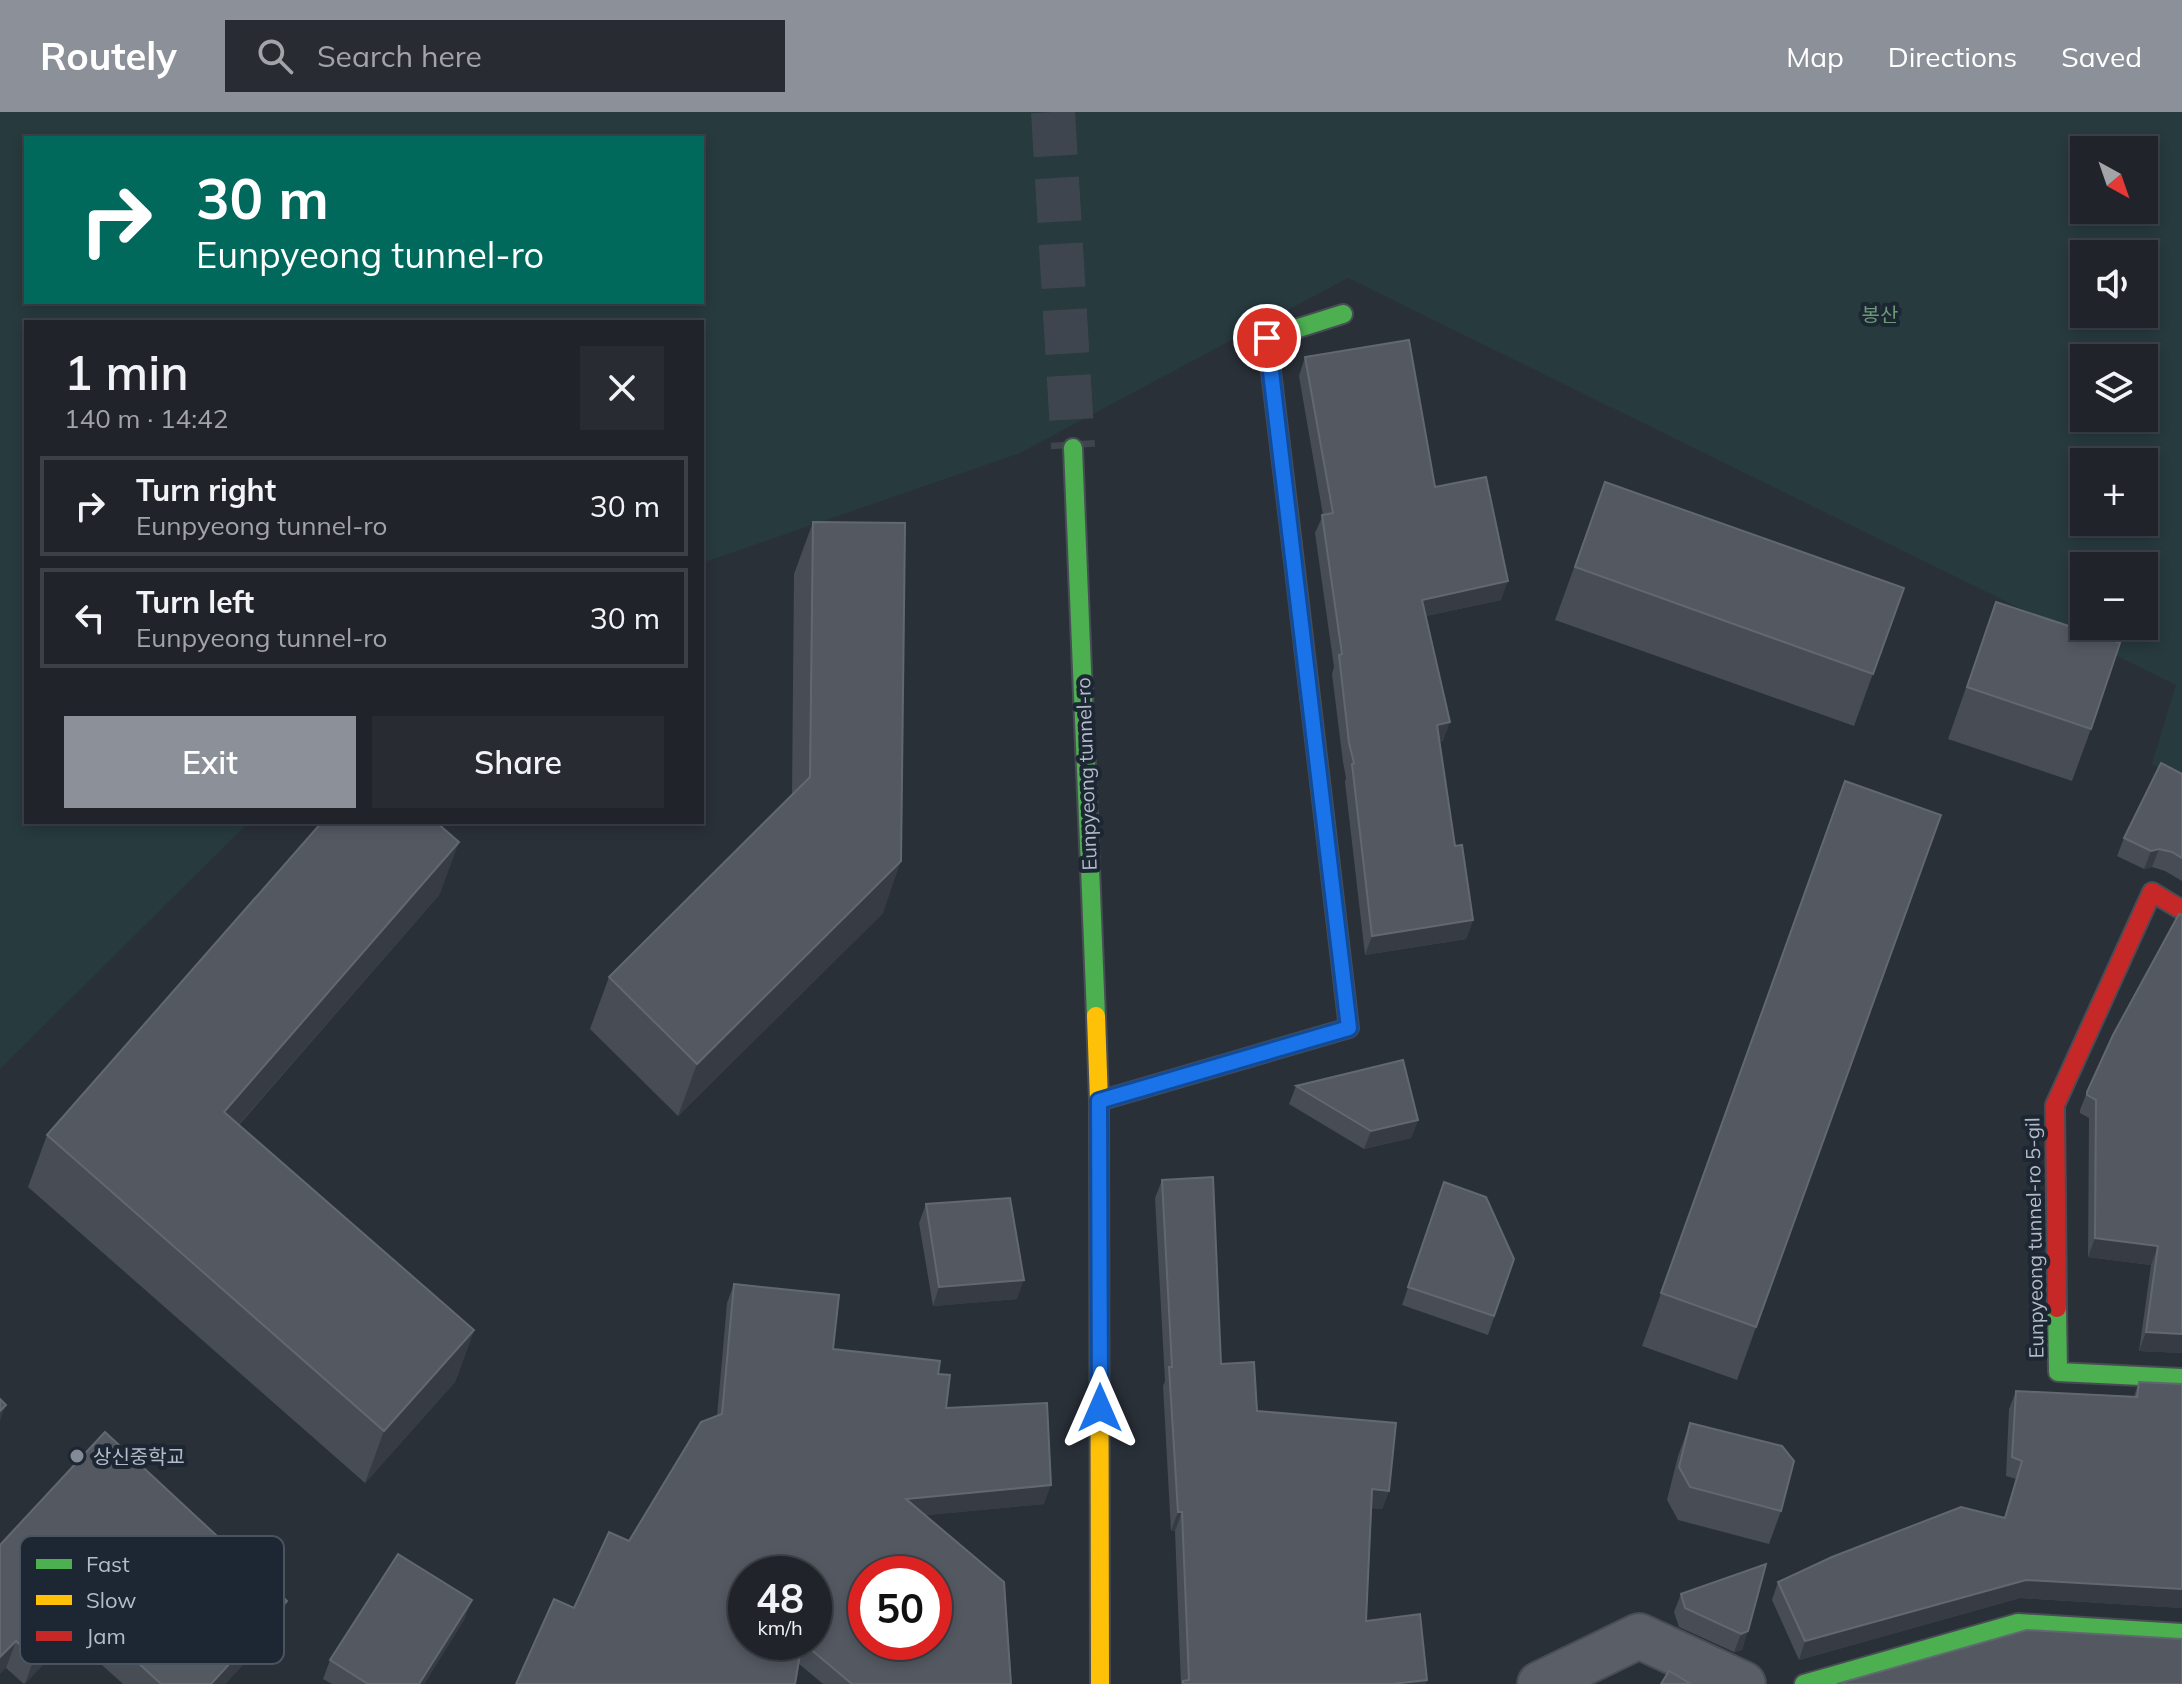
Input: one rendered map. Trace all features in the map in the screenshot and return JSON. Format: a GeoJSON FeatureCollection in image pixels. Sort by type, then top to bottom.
{"type":"FeatureCollection","features":[{"type":"Feature","properties":{"kind":"street"},"geometry":{"type":"LineString","coordinates":[[1099,1101],[1349,1028],[1267,338],[1343,314]]}},
{"type":"Feature","properties":{"kind":"street","name":"Eunpyeong tunnel-ro"},"geometry":{"type":"LineString","coordinates":[[1073,448],[1099,1101],[1100,1684]]}},
{"type":"Feature","properties":{"kind":"street","name":"Eunpyeong tunnel-ro 5-gil"},"geometry":{"type":"LineString","coordinates":[[2182,910],[2152,892],[2055,1105],[2058,1372],[2182,1378]]}},
{"type":"Feature","properties":{"kind":"street"},"geometry":{"type":"LineString","coordinates":[[1804,1684],[2018,1623],[2182,1633]]}},
{"type":"Feature","properties":{"kind":"street"},"geometry":{"type":"LineString","coordinates":[[1540,1684],[1639,1636],[1743,1684]]}},
{"type":"Feature","properties":{"kind":"green space","name":"봉산"},"geometry":{"type":"Polygon","coordinates":[[[0,112],[2182,112],[2182,780],[2152,764],[2176,685],[2084,640],[2158,640],[2158,552],[2070,552],[2070,633],[1348,278],[1020,453],[704,562],[704,320],[24,320],[24,824],[247,824],[0,1069],[0,112]]]}},
{"type":"Feature","properties":{"kind":"building"},"geometry":{"type":"Polygon","coordinates":[[[1409,340],[1435,487],[1486,477],[1508,581],[1422,600],[1450,722],[1437,725],[1455,846],[1462,845],[1473,920],[1372,936],[1339,655],[1342,654],[1322,515],[1333,513],[1305,357],[1409,340]]]}},
{"type":"Feature","properties":{"kind":"building"},"geometry":{"type":"Polygon","coordinates":[[[1605,482],[1904,588],[1873,674],[1575,567],[1605,482]]]}},
{"type":"Feature","properties":{"kind":"building"},"geometry":{"type":"Polygon","coordinates":[[[813,522],[905,523],[901,861],[697,1064],[609,977],[810,777],[813,522]]]}},
{"type":"Feature","properties":{"kind":"building"},"geometry":{"type":"Polygon","coordinates":[[[1996,602],[2070,626],[2070,640],[2111,640],[2120,643],[2091,729],[1967,687],[1996,602]]]}},
{"type":"Feature","properties":{"kind":"building"},"geometry":{"type":"Polygon","coordinates":[[[2161,763],[2182,774],[2182,858],[2159,849],[2151,851],[2124,838],[2161,763]]]}},
{"type":"Feature","properties":{"kind":"building"},"geometry":{"type":"Polygon","coordinates":[[[1845,781],[1941,815],[1756,1327],[1661,1293],[1845,781]]]}},
{"type":"Feature","properties":{"kind":"building"},"geometry":{"type":"Polygon","coordinates":[[[320,824],[438,824],[459,842],[224,1112],[474,1330],[384,1431],[47,1135],[320,824]]]}},
{"type":"Feature","properties":{"kind":"building"},"geometry":{"type":"Polygon","coordinates":[[[2179,914],[2182,915],[2182,1334],[2146,1332],[2158,1246],[2095,1238],[2096,1100],[2087,1095],[2113,1035],[2179,914]]]}},
{"type":"Feature","properties":{"kind":"building"},"geometry":{"type":"Polygon","coordinates":[[[1403,1060],[1418,1120],[1371,1131],[1296,1086],[1403,1060]]]}},
{"type":"Feature","properties":{"kind":"building"},"geometry":{"type":"Polygon","coordinates":[[[1213,1177],[1221,1364],[1254,1362],[1257,1411],[1396,1423],[1389,1491],[1372,1489],[1366,1621],[1420,1614],[1427,1680],[1392,1684],[1183,1684],[1183,1681],[1189,1680],[1182,1512],[1178,1512],[1169,1367],[1172,1367],[1162,1180],[1213,1177]]]}},
{"type":"Feature","properties":{"kind":"building"},"geometry":{"type":"Polygon","coordinates":[[[1444,1182],[1486,1197],[1514,1259],[1494,1316],[1408,1287],[1444,1182]]]}},
{"type":"Feature","properties":{"kind":"building"},"geometry":{"type":"Polygon","coordinates":[[[1010,1198],[1024,1280],[939,1287],[926,1204],[1010,1198]]]}},
{"type":"Feature","properties":{"kind":"building"},"geometry":{"type":"Polygon","coordinates":[[[734,1284],[839,1295],[833,1349],[940,1361],[938,1374],[950,1375],[946,1408],[1047,1403],[1051,1485],[906,1499],[1004,1582],[1011,1684],[852,1684],[823,1660],[832,1660],[832,1556],[728,1556],[728,1660],[799,1660],[795,1684],[516,1684],[554,1599],[574,1608],[609,1532],[629,1541],[701,1422],[722,1414],[734,1284]]]}},
{"type":"Feature","properties":{"kind":"building"},"geometry":{"type":"Polygon","coordinates":[[[2139,1382],[2182,1384],[2182,1589],[2026,1580],[1805,1641],[1778,1582],[1832,1557],[1961,1507],[2005,1518],[2022,1461],[2012,1457],[2016,1391],[2137,1397],[2139,1382]]]}},
{"type":"Feature","properties":{"kind":"building"},"geometry":{"type":"Polygon","coordinates":[[[1690,1423],[1782,1446],[1794,1461],[1781,1511],[1690,1487],[1679,1467],[1690,1423]]]}},
{"type":"Feature","properties":{"kind":"building"},"geometry":{"type":"Polygon","coordinates":[[[105,1432],[217,1536],[20,1536],[20,1645],[16,1641],[0,1657],[0,1545],[105,1432]]]}},
{"type":"Feature","properties":{"kind":"building"},"geometry":{"type":"Polygon","coordinates":[[[398,1554],[472,1600],[419,1684],[368,1684],[330,1660],[398,1554]]]}},
{"type":"Feature","properties":{"kind":"building"},"geometry":{"type":"Polygon","coordinates":[[[1766,1564],[1748,1631],[1741,1634],[1685,1608],[1681,1594],[1766,1564]]]}},
{"type":"Feature","properties":{"kind":"building"},"geometry":{"type":"Polygon","coordinates":[[[2027,1630],[2182,1639],[2182,1684],[1837,1684],[2027,1630]]]}},
{"type":"Feature","properties":{"kind":"building"},"geometry":{"type":"Polygon","coordinates":[[[139,1664],[229,1664],[211,1684],[161,1684],[139,1664]]]}},
{"type":"Feature","properties":{"kind":"building"},"geometry":{"type":"Polygon","coordinates":[[[1669,1671],[1691,1684],[1661,1684],[1669,1671]]]}},
{"type":"Feature","properties":{"kind":"tunnel"},"geometry":{"type":"LineString","coordinates":[[1053,112],[1073,448]]}},
{"type":"Feature","properties":{"kind":"traffic: fast"},"geometry":{"type":"LineString","coordinates":[[1292,545],[1267,338],[1343,314]]}},
{"type":"Feature","properties":{"kind":"traffic: fast"},"geometry":{"type":"LineString","coordinates":[[1073,448],[1096,1016]]}},
{"type":"Feature","properties":{"kind":"traffic: fast"},"geometry":{"type":"LineString","coordinates":[[2057,1308],[2058,1372],[2182,1378]]}},
{"type":"Feature","properties":{"kind":"traffic: fast"},"geometry":{"type":"LineString","coordinates":[[1804,1684],[2018,1623],[2182,1633]]}},
{"type":"Feature","properties":{"kind":"traffic: slow"},"geometry":{"type":"LineString","coordinates":[[1099,1101],[1349,1028],[1325,824]]}},
{"type":"Feature","properties":{"kind":"traffic: slow"},"geometry":{"type":"LineString","coordinates":[[1096,1016],[1099,1101],[1100,1684]]}},
{"type":"Feature","properties":{"kind":"traffic: jam"},"geometry":{"type":"LineString","coordinates":[[1292,545],[1325,824]]}},
{"type":"Feature","properties":{"kind":"traffic: jam"},"geometry":{"type":"LineString","coordinates":[[2057,1308],[2055,1105],[2152,892],[2182,910]]}},
{"type":"Feature","properties":{"kind":"place","name":"상신중학교"},"geometry":{"type":"Point","coordinates":[77,1456]}},
{"type":"Feature","properties":{"kind":"route"},"geometry":{"type":"LineString","coordinates":[[1100,1408],[1099,1101],[1349,1028],[1267,338]]}}]}
